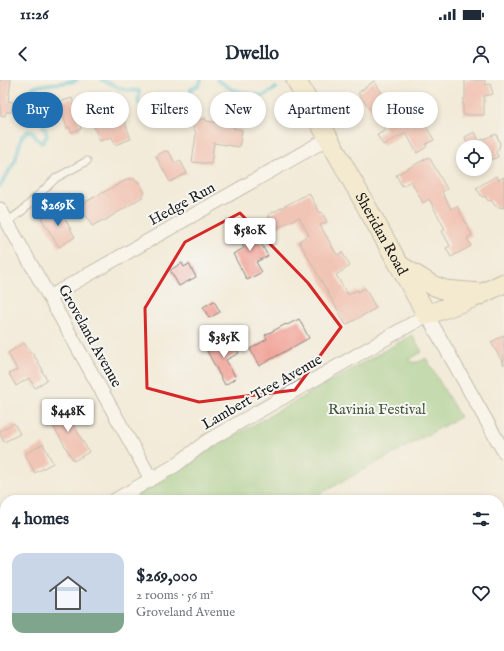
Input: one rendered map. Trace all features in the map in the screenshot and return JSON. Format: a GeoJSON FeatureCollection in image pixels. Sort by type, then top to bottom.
{"type":"FeatureCollection","features":[{"type":"Feature","properties":{"kind":"street","name":"Sheridan Road"},"geometry":{"type":"LineString","coordinates":[[296,80],[427,315]]}},
{"type":"Feature","properties":{"kind":"street","name":"Hedge Run"},"geometry":{"type":"LineString","coordinates":[[49,297],[329,138]]}},
{"type":"Feature","properties":{"kind":"street","name":"Groveland Avenue"},"geometry":{"type":"LineString","coordinates":[[0,209],[151,480]]}},
{"type":"Feature","properties":{"kind":"street"},"geometry":{"type":"LineString","coordinates":[[399,265],[432,285],[445,290],[483,294]]}},
{"type":"Feature","properties":{"kind":"street"},"geometry":{"type":"LineString","coordinates":[[504,283],[483,294],[427,315],[504,452]]}},
{"type":"Feature","properties":{"kind":"street","name":"Lambert Tree Avenue"},"geometry":{"type":"LineString","coordinates":[[124,495],[176,465],[207,442],[427,315]]}},
{"type":"Feature","properties":{"kind":"lane"},"geometry":{"type":"LineString","coordinates":[[7,222],[22,211],[56,178],[87,161]]}},
{"type":"Feature","properties":{"kind":"highlighted area"},"geometry":{"type":"Polygon","coordinates":[[[240,213],[308,283],[341,327],[295,390],[199,402],[147,388],[145,308],[185,242],[240,213]]]}},
{"type":"Feature","properties":{"kind":"green space","name":"Ravinia Festival"},"geometry":{"type":"Polygon","coordinates":[[[412,335],[422,352],[408,360],[417,362],[426,358],[460,417],[318,495],[130,495],[412,335]]]}},
{"type":"Feature","properties":{"kind":"building"},"geometry":{"type":"Polygon","coordinates":[[[0,80],[11,80],[8,101],[12,102],[11,112],[6,112],[5,116],[0,115],[0,80]]]}},
{"type":"Feature","properties":{"kind":"building"},"geometry":{"type":"Polygon","coordinates":[[[465,80],[485,80],[485,85],[490,84],[493,94],[484,96],[484,115],[463,115],[465,80]]]}},
{"type":"Feature","properties":{"kind":"building"},"geometry":{"type":"Polygon","coordinates":[[[374,81],[382,92],[372,92],[372,112],[364,101],[364,92],[359,92],[374,81]]]}},
{"type":"Feature","properties":{"kind":"building"},"geometry":{"type":"Polygon","coordinates":[[[71,98],[71,128],[81,129],[71,132],[70,127],[67,128],[63,115],[63,101],[71,98]]]}},
{"type":"Feature","properties":{"kind":"building"},"geometry":{"type":"Polygon","coordinates":[[[205,118],[206,121],[210,122],[210,128],[233,128],[242,130],[239,147],[214,143],[211,164],[192,162],[196,134],[194,128],[202,128],[202,119],[205,118]]]}},
{"type":"Feature","properties":{"kind":"building"},"geometry":{"type":"Polygon","coordinates":[[[95,128],[127,128],[131,139],[115,145],[112,137],[99,141],[95,128]]]}},
{"type":"Feature","properties":{"kind":"building"},"geometry":{"type":"Polygon","coordinates":[[[384,128],[427,128],[434,140],[426,144],[427,146],[425,148],[417,153],[406,133],[383,145],[377,135],[386,130],[384,128]]]}},
{"type":"Feature","properties":{"kind":"building"},"geometry":{"type":"Polygon","coordinates":[[[475,132],[479,140],[466,140],[465,137],[475,132]]]}},
{"type":"Feature","properties":{"kind":"building"},"geometry":{"type":"Polygon","coordinates":[[[496,134],[500,143],[496,152],[498,157],[492,159],[492,140],[481,140],[496,134]]]}},
{"type":"Feature","properties":{"kind":"building"},"geometry":{"type":"Polygon","coordinates":[[[165,151],[169,152],[175,163],[180,160],[187,173],[170,182],[156,156],[165,151]]]}},
{"type":"Feature","properties":{"kind":"building"},"geometry":{"type":"Polygon","coordinates":[[[429,157],[447,189],[442,192],[451,209],[457,206],[472,235],[467,238],[471,246],[451,257],[446,248],[450,246],[442,231],[445,229],[429,199],[423,203],[411,181],[402,186],[396,175],[429,157]]]}},
{"type":"Feature","properties":{"kind":"building"},"geometry":{"type":"Polygon","coordinates":[[[496,176],[499,180],[504,177],[504,208],[495,206],[491,200],[488,201],[485,196],[482,197],[476,188],[496,176]]]}},
{"type":"Feature","properties":{"kind":"building"},"geometry":{"type":"Polygon","coordinates":[[[130,178],[131,180],[134,178],[136,182],[138,181],[145,193],[142,194],[144,196],[104,221],[103,220],[92,226],[80,205],[130,178]]]}},
{"type":"Feature","properties":{"kind":"building"},"geometry":{"type":"Polygon","coordinates":[[[309,193],[320,213],[322,212],[327,222],[320,225],[337,255],[342,252],[350,266],[336,275],[348,295],[365,288],[376,308],[346,325],[299,241],[309,235],[299,217],[275,229],[268,215],[309,193]]]}},
{"type":"Feature","properties":{"kind":"building"},"geometry":{"type":"Polygon","coordinates":[[[59,208],[75,237],[59,247],[41,218],[59,208]]]}},
{"type":"Feature","properties":{"kind":"building"},"geometry":{"type":"Polygon","coordinates":[[[250,224],[268,256],[256,262],[262,272],[247,280],[233,254],[244,248],[235,233],[250,224]]]}},
{"type":"Feature","properties":{"kind":"building"},"geometry":{"type":"Polygon","coordinates":[[[182,263],[184,267],[189,264],[196,277],[179,286],[170,270],[182,263]]]}},
{"type":"Feature","properties":{"kind":"building"},"geometry":{"type":"Polygon","coordinates":[[[214,301],[220,312],[209,318],[203,307],[214,301]]]}},
{"type":"Feature","properties":{"kind":"building"},"geometry":{"type":"Polygon","coordinates":[[[299,319],[309,338],[259,366],[250,349],[267,339],[265,335],[299,319]]]}},
{"type":"Feature","properties":{"kind":"building"},"geometry":{"type":"Polygon","coordinates":[[[504,335],[504,365],[491,342],[504,335]]]}},
{"type":"Feature","properties":{"kind":"building"},"geometry":{"type":"Polygon","coordinates":[[[231,338],[239,353],[226,360],[236,378],[225,385],[207,351],[231,338]]]}},
{"type":"Feature","properties":{"kind":"building"},"geometry":{"type":"Polygon","coordinates":[[[24,343],[31,353],[32,352],[47,380],[35,388],[29,378],[16,386],[9,374],[17,370],[8,353],[24,343]]]}},
{"type":"Feature","properties":{"kind":"building"},"geometry":{"type":"Polygon","coordinates":[[[62,405],[89,452],[74,461],[46,414],[62,405]]]}},
{"type":"Feature","properties":{"kind":"building"},"geometry":{"type":"Polygon","coordinates":[[[14,423],[20,434],[4,442],[0,431],[14,423]]]}},
{"type":"Feature","properties":{"kind":"building"},"geometry":{"type":"Polygon","coordinates":[[[43,444],[53,463],[35,473],[25,454],[43,444]]]}},
{"type":"Feature","properties":{"kind":"waterway"},"geometry":{"type":"LineString","coordinates":[[0,186],[15,161],[22,136],[28,131],[33,132],[36,138],[42,143],[47,136],[45,128],[42,124],[44,109],[31,96],[32,88],[77,80]]}},
{"type":"Feature","properties":{"kind":"waterway"},"geometry":{"type":"LineString","coordinates":[[102,80],[125,90],[139,91],[138,102],[156,120],[173,116],[181,110],[180,105],[189,100],[191,89],[199,85],[201,80]]}},
{"type":"Feature","properties":{"kind":"waterway"},"geometry":{"type":"LineString","coordinates":[[217,80],[233,90],[263,96],[276,88]]}}]}
